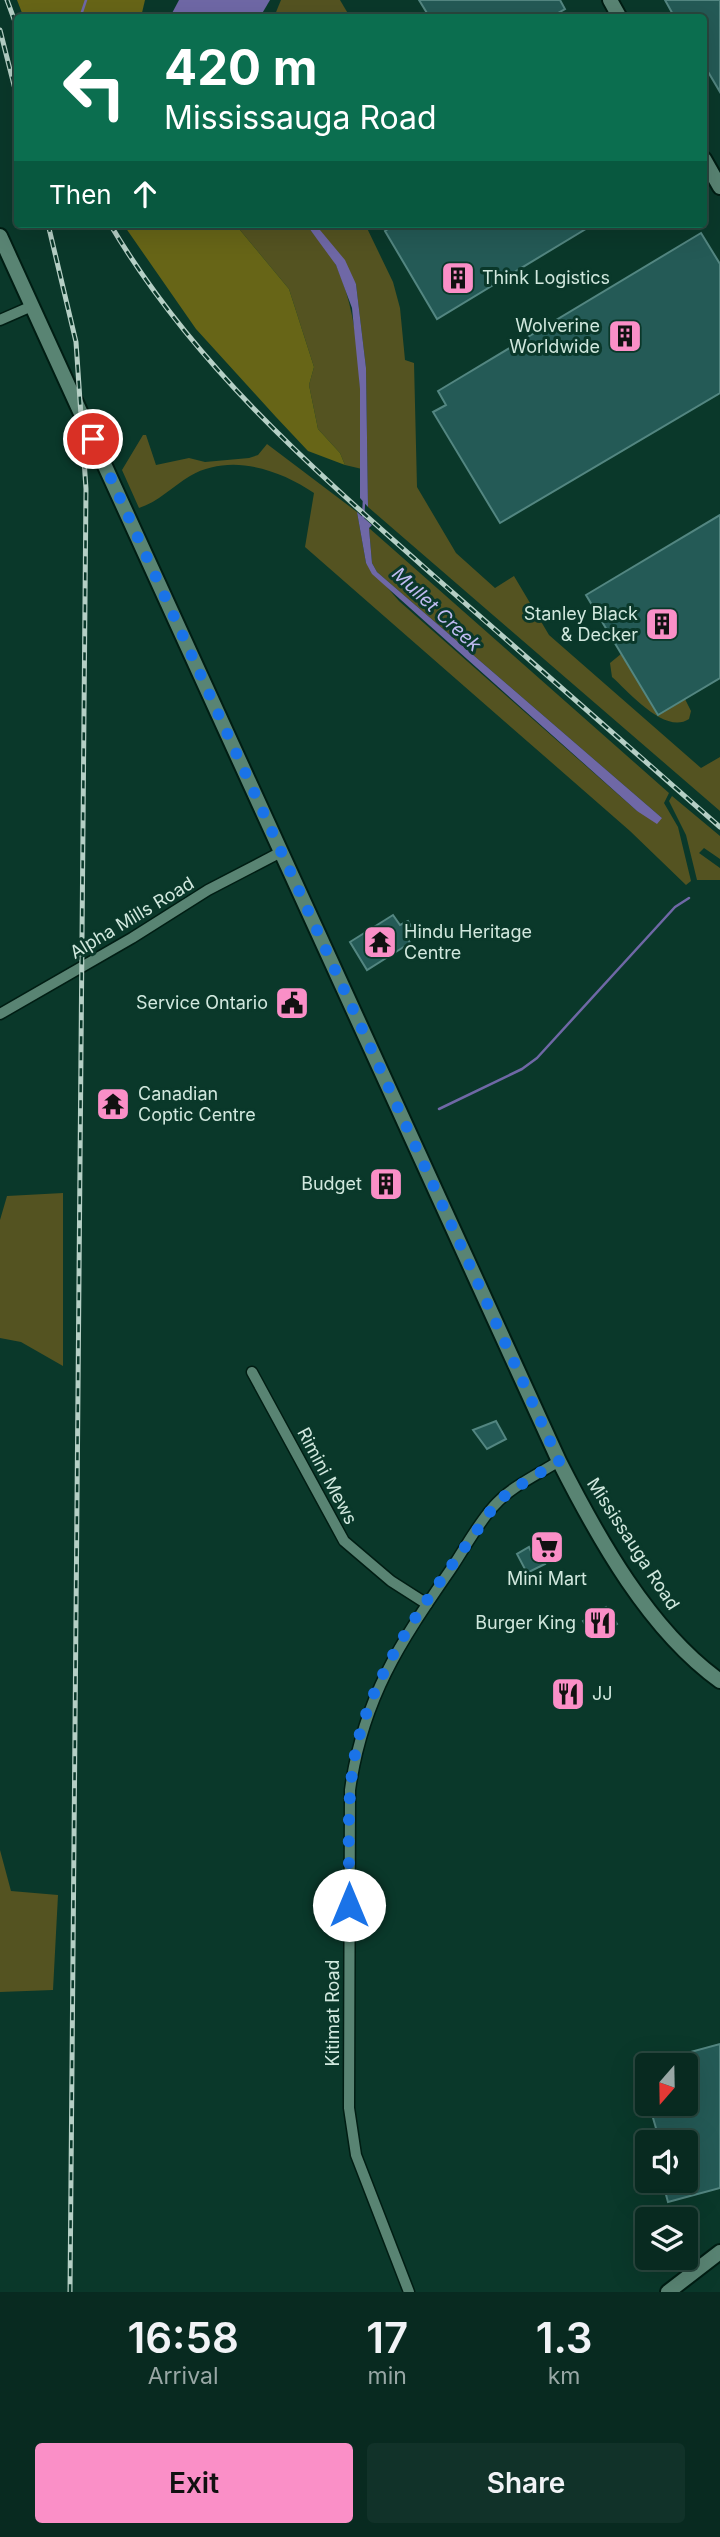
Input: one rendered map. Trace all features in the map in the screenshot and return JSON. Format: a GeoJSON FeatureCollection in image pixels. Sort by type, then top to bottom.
{"type":"FeatureCollection","features":[{"type":"Feature","properties":{"kind":"main road"},"geometry":{"type":"LineString","coordinates":[[707,164],[720,187]]}},
{"type":"Feature","properties":{"kind":"main road","name":"Mississauga Road"},"geometry":{"type":"LineString","coordinates":[[0,236],[559,1461],[594,1527],[650,1609],[676,1644],[720,1681]]}},
{"type":"Feature","properties":{"kind":"main road"},"geometry":{"type":"LineString","coordinates":[[668,2292],[720,2252]]}},
{"type":"Feature","properties":{"kind":"street"},"geometry":{"type":"LineString","coordinates":[[0,320],[32,306]]}},
{"type":"Feature","properties":{"kind":"street","name":"Alpha Mills Road"},"geometry":{"type":"LineString","coordinates":[[0,1014],[132,939],[208,890],[281,852]]}},
{"type":"Feature","properties":{"kind":"street","name":"Rimini Mews"},"geometry":{"type":"LineString","coordinates":[[252,1372],[344,1541],[391,1581],[427,1604]]}},
{"type":"Feature","properties":{"kind":"street","name":"Kitimat Road"},"geometry":{"type":"LineString","coordinates":[[410,2292],[356,2155],[349,2108],[350,1790],[361,1730],[394,1655],[494,1506],[509,1492],[559,1461]]}},
{"type":"Feature","properties":{"kind":"shaded area"},"geometry":{"type":"Polygon","coordinates":[[[17,0],[145,0],[142,14],[22,14],[17,0]]]}},
{"type":"Feature","properties":{"kind":"shaded area"},"geometry":{"type":"Polygon","coordinates":[[[179,0],[270,0],[262,14],[172,14],[179,0]]]}},
{"type":"Feature","properties":{"kind":"shaded area"},"geometry":{"type":"Polygon","coordinates":[[[281,0],[340,0],[348,14],[275,14],[281,0]]]}},
{"type":"Feature","properties":{"kind":"shaded area"},"geometry":{"type":"Polygon","coordinates":[[[126,228],[240,230],[289,289],[314,367],[309,385],[318,429],[340,453],[345,465],[308,451],[196,329],[126,228]]]}},
{"type":"Feature","properties":{"kind":"shaded area"},"geometry":{"type":"Polygon","coordinates":[[[236,228],[309,228],[334,261],[346,291],[356,341],[362,469],[345,465],[340,453],[318,429],[309,385],[314,367],[289,289],[236,228]]]}},
{"type":"Feature","properties":{"kind":"shaded area"},"geometry":{"type":"Polygon","coordinates":[[[309,228],[318,228],[345,260],[356,284],[366,368],[368,507],[360,498],[360,389],[352,308],[336,265],[309,228]]]}},
{"type":"Feature","properties":{"kind":"shaded area"},"geometry":{"type":"Polygon","coordinates":[[[318,228],[367,228],[393,282],[400,308],[405,360],[414,363],[417,487],[456,553],[495,588],[514,576],[549,635],[701,768],[720,757],[720,811],[368,507],[366,368],[356,284],[318,228]]]}},
{"type":"Feature","properties":{"kind":"shaded area"},"geometry":{"type":"Polygon","coordinates":[[[143,435],[146,435],[156,465],[189,458],[205,462],[249,458],[258,455],[267,444],[357,512],[366,563],[399,601],[637,811],[662,818],[377,572],[372,563],[369,528],[669,793],[664,803],[678,827],[691,881],[686,885],[630,831],[305,547],[314,493],[270,471],[238,465],[221,466],[190,476],[159,498],[139,508],[122,470],[143,435]]]}},
{"type":"Feature","properties":{"kind":"shaded area"},"geometry":{"type":"Polygon","coordinates":[[[357,512],[372,525],[369,528],[372,563],[377,572],[662,818],[657,824],[637,811],[372,574],[366,563],[357,512]]]}},
{"type":"Feature","properties":{"kind":"shaded area"},"geometry":{"type":"Polygon","coordinates":[[[621,654],[658,715],[685,699],[691,711],[689,719],[679,722],[659,717],[612,677],[610,663],[621,654]]]}},
{"type":"Feature","properties":{"kind":"shaded area"},"geometry":{"type":"Polygon","coordinates":[[[672,796],[720,836],[720,859],[704,848],[699,853],[720,868],[720,880],[697,880],[686,835],[669,801],[672,796]]]}},
{"type":"Feature","properties":{"kind":"shaded area"},"geometry":{"type":"Polygon","coordinates":[[[63,1193],[63,1366],[21,1342],[0,1338],[0,1220],[7,1196],[63,1193]]]}},
{"type":"Feature","properties":{"kind":"shaded area"},"geometry":{"type":"Polygon","coordinates":[[[0,1850],[11,1891],[58,1895],[53,1990],[0,1992],[0,1850]]]}},
{"type":"Feature","properties":{"kind":"building"},"geometry":{"type":"Polygon","coordinates":[[[419,0],[560,0],[565,9],[556,14],[428,14],[419,0]]]}},
{"type":"Feature","properties":{"kind":"building"},"geometry":{"type":"Polygon","coordinates":[[[665,0],[720,0],[720,92],[707,70],[707,14],[673,14],[665,0]]]}},
{"type":"Feature","properties":{"kind":"building","name":"Think Logistics"},"geometry":{"type":"Polygon","coordinates":[[[390,228],[587,228],[437,319],[385,231],[390,228]]]}},
{"type":"Feature","properties":{"kind":"building","name":"Wolverine Worldwide"},"geometry":{"type":"Polygon","coordinates":[[[701,233],[720,264],[720,393],[500,523],[433,412],[446,405],[438,391],[701,233]]]}},
{"type":"Feature","properties":{"kind":"building","name":"Stanley Black & Decker"},"geometry":{"type":"Polygon","coordinates":[[[720,515],[720,678],[658,715],[586,595],[720,515]]]}},
{"type":"Feature","properties":{"kind":"building","name":"Hindu Heritage Centre"},"geometry":{"type":"Polygon","coordinates":[[[393,915],[400,925],[408,921],[412,928],[405,933],[410,943],[367,970],[350,942],[393,915]]]}},
{"type":"Feature","properties":{"kind":"building"},"geometry":{"type":"Polygon","coordinates":[[[496,1421],[506,1439],[487,1449],[473,1430],[496,1421]]]}},
{"type":"Feature","properties":{"kind":"building"},"geometry":{"type":"Polygon","coordinates":[[[529,1547],[534,1558],[540,1555],[545,1564],[527,1573],[517,1554],[529,1547]]]}},
{"type":"Feature","properties":{"kind":"building","name":"Burger King"},"geometry":{"type":"Polygon","coordinates":[[[606,1607],[617,1624],[594,1638],[583,1621],[606,1607]]]}},
{"type":"Feature","properties":{"kind":"building"},"geometry":{"type":"Polygon","coordinates":[[[720,2044],[720,2188],[668,2202],[666,2193],[698,2193],[698,2130],[657,2130],[652,2116],[698,2116],[698,2053],[687,2053],[720,2044]]]}},
{"type":"Feature","properties":{"kind":"waterway","name":"Mullet Creek"},"geometry":{"type":"LineString","coordinates":[[81,14],[86,0]]}},
{"type":"Feature","properties":{"kind":"waterway","name":"Mullet Creek"},"geometry":{"type":"LineString","coordinates":[[363,519],[364,501]]}},
{"type":"Feature","properties":{"kind":"waterway"},"geometry":{"type":"LineString","coordinates":[[439,1109],[522,1069],[537,1058],[675,907],[689,898]]}},
{"type":"Feature","properties":{"kind":"railway"},"geometry":{"type":"LineString","coordinates":[[7,0],[14,19]]}},
{"type":"Feature","properties":{"kind":"railway"},"geometry":{"type":"LineString","coordinates":[[0,30],[14,85]]}},
{"type":"Feature","properties":{"kind":"railway"},"geometry":{"type":"LineString","coordinates":[[49,228],[76,342],[86,489],[70,2292]]}},
{"type":"Feature","properties":{"kind":"railway"},"geometry":{"type":"LineString","coordinates":[[113,228],[179,323],[217,369],[300,455],[720,827]]}},
{"type":"Feature","properties":{"kind":"place","name":"Think Logistics"},"geometry":{"type":"Point","coordinates":[458,278]}},
{"type":"Feature","properties":{"kind":"place","name":"Wolverine Worldwide"},"geometry":{"type":"Point","coordinates":[625,336]}},
{"type":"Feature","properties":{"kind":"place","name":"Stanley Black & Decker"},"geometry":{"type":"Point","coordinates":[662,624]}},
{"type":"Feature","properties":{"kind":"place","name":"Hindu Heritage Centre"},"geometry":{"type":"Point","coordinates":[380,942]}},
{"type":"Feature","properties":{"kind":"place","name":"Service Ontario"},"geometry":{"type":"Point","coordinates":[292,1003]}},
{"type":"Feature","properties":{"kind":"place","name":"Canadian Coptic Centre"},"geometry":{"type":"Point","coordinates":[113,1104]}},
{"type":"Feature","properties":{"kind":"place","name":"Budget"},"geometry":{"type":"Point","coordinates":[386,1184]}},
{"type":"Feature","properties":{"kind":"place","name":"Mini Mart"},"geometry":{"type":"Point","coordinates":[547,1547]}},
{"type":"Feature","properties":{"kind":"place","name":"Burger King"},"geometry":{"type":"Point","coordinates":[600,1623]}},
{"type":"Feature","properties":{"kind":"place","name":"JJ"},"geometry":{"type":"Point","coordinates":[568,1694]}},
{"type":"Feature","properties":{"kind":"route"},"geometry":{"type":"LineString","coordinates":[[93,439],[559,1461],[509,1492],[494,1506],[394,1655],[368,1711],[354,1762],[350,1790],[349,1905]]}}]}
